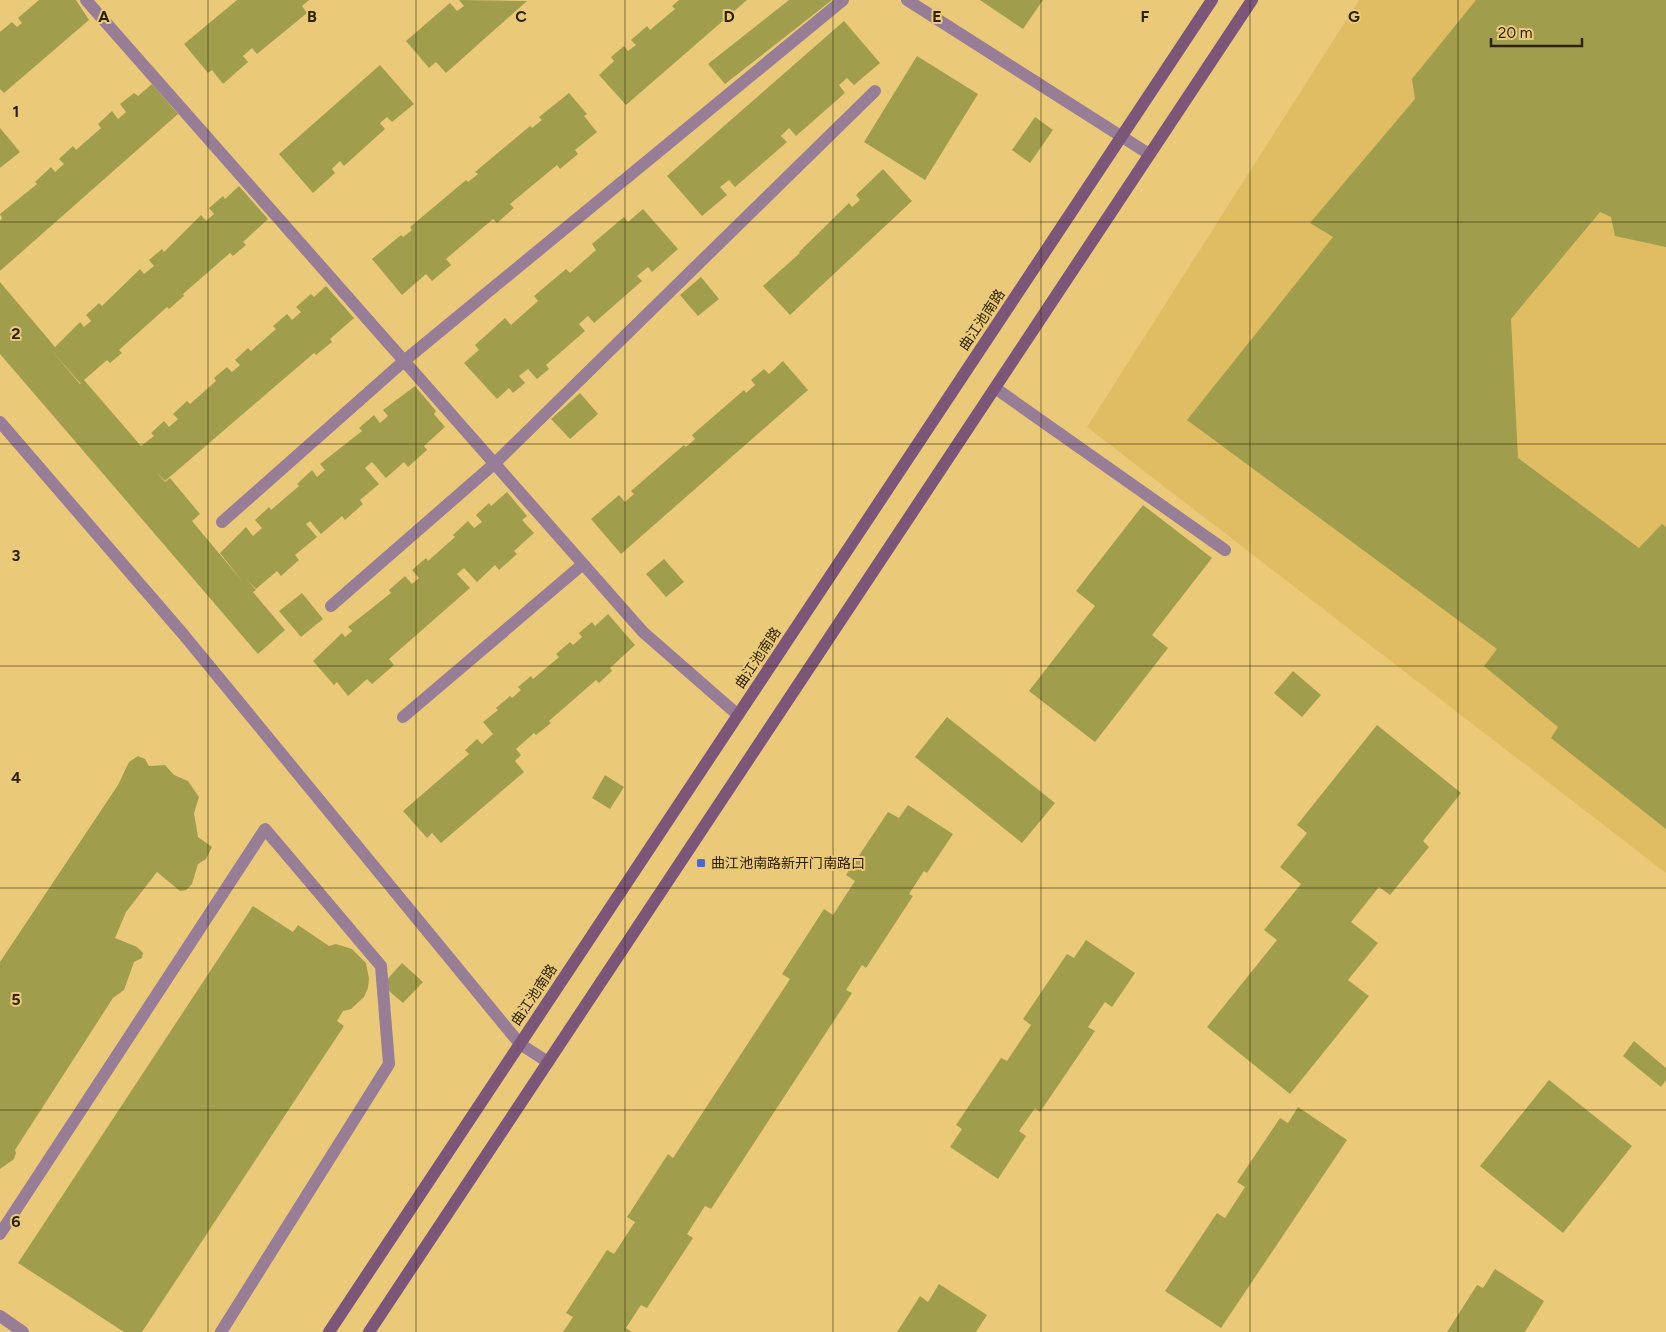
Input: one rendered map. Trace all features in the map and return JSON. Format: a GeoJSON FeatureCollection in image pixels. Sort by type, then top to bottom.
{"type":"FeatureCollection","features":[{"type":"Feature","properties":{"kind":"main road","name":"曲江池南路"},"geometry":{"type":"LineString","coordinates":[[329,1332],[1212,0]]}},
{"type":"Feature","properties":{"kind":"main road"},"geometry":{"type":"LineString","coordinates":[[369,1332],[1252,0]]}},
{"type":"Feature","properties":{"kind":"street"},"geometry":{"type":"LineString","coordinates":[[86,0],[643,632],[738,715]]}},
{"type":"Feature","properties":{"kind":"street"},"geometry":{"type":"LineString","coordinates":[[222,522],[404,361],[843,0]]}},
{"type":"Feature","properties":{"kind":"street"},"geometry":{"type":"LineString","coordinates":[[907,0],[1149,154]]}},
{"type":"Feature","properties":{"kind":"street"},"geometry":{"type":"LineString","coordinates":[[331,606],[494,464],[876,91]]}},
{"type":"Feature","properties":{"kind":"street"},"geometry":{"type":"LineString","coordinates":[[995,388],[1225,550]]}},
{"type":"Feature","properties":{"kind":"street"},"geometry":{"type":"LineString","coordinates":[[0,422],[183,634],[520,1044],[548,1062]]}},
{"type":"Feature","properties":{"kind":"street"},"geometry":{"type":"LineString","coordinates":[[403,717],[583,564]]}},
{"type":"Feature","properties":{"kind":"street"},"geometry":{"type":"LineString","coordinates":[[0,1234],[265,829],[381,966],[389,1064],[221,1332]]}},
{"type":"Feature","properties":{"kind":"street"},"geometry":{"type":"LineString","coordinates":[[0,1316],[23,1332]]}},
{"type":"Feature","properties":{"kind":"shaded area"},"geometry":{"type":"Polygon","coordinates":[[[1359,0],[1666,0],[1666,873],[1087,427],[1359,0]]]}},
{"type":"Feature","properties":{"kind":"building"},"geometry":{"type":"Polygon","coordinates":[[[39,0],[76,0],[89,20],[4,93],[0,89],[0,32],[12,22],[17,27],[22,23],[18,18],[39,0]]]}},
{"type":"Feature","properties":{"kind":"building"},"geometry":{"type":"Polygon","coordinates":[[[237,0],[309,0],[302,6],[307,13],[257,54],[252,48],[243,56],[248,62],[223,84],[212,70],[208,73],[184,44],[237,0]]]}},
{"type":"Feature","properties":{"kind":"building"},"geometry":{"type":"Polygon","coordinates":[[[459,0],[527,1],[446,73],[436,62],[429,68],[406,41],[450,3],[457,11],[464,6],[459,0]]]}},
{"type":"Feature","properties":{"kind":"building"},"geometry":{"type":"Polygon","coordinates":[[[679,0],[747,0],[626,105],[599,75],[614,61],[611,57],[624,46],[628,51],[636,45],[631,40],[647,26],[650,30],[675,9],[672,6],[679,0]]]}},
{"type":"Feature","properties":{"kind":"building"},"geometry":{"type":"Polygon","coordinates":[[[789,0],[832,0],[725,84],[708,64],[789,0]]]}},
{"type":"Feature","properties":{"kind":"building"},"geometry":{"type":"Polygon","coordinates":[[[980,0],[1043,0],[1023,29],[980,0]]]}},
{"type":"Feature","properties":{"kind":"building"},"geometry":{"type":"Polygon","coordinates":[[[1476,0],[1666,0],[1666,247],[1615,236],[1611,217],[1600,212],[1511,319],[1518,458],[1639,548],[1662,524],[1666,527],[1666,829],[1551,738],[1558,727],[1484,666],[1497,649],[1187,420],[1333,237],[1310,223],[1415,99],[1412,79],[1476,0]]]}},
{"type":"Feature","properties":{"kind":"building"},"geometry":{"type":"Polygon","coordinates":[[[844,21],[880,63],[854,85],[847,78],[839,85],[845,93],[796,136],[789,128],[781,136],[787,142],[735,187],[729,180],[720,187],[727,195],[702,216],[667,176],[844,21]]]}},
{"type":"Feature","properties":{"kind":"building"},"geometry":{"type":"Polygon","coordinates":[[[917,56],[978,94],[925,180],[864,142],[917,56]]]}},
{"type":"Feature","properties":{"kind":"building"},"geometry":{"type":"Polygon","coordinates":[[[380,65],[414,104],[392,122],[387,117],[380,123],[385,129],[344,166],[340,161],[332,169],[335,173],[313,193],[279,154],[380,65]]]}},
{"type":"Feature","properties":{"kind":"building"},"geometry":{"type":"Polygon","coordinates":[[[152,84],[178,114],[0,271],[0,221],[2,218],[0,214],[37,184],[35,182],[51,167],[55,172],[64,164],[59,159],[73,146],[76,150],[101,128],[98,124],[112,111],[118,119],[126,112],[120,104],[134,93],[138,96],[152,84]]]}},
{"type":"Feature","properties":{"kind":"building"},"geometry":{"type":"Polygon","coordinates":[[[569,93],[587,114],[584,116],[597,132],[575,150],[578,154],[560,169],[557,165],[510,204],[514,208],[497,223],[493,219],[446,259],[451,265],[432,281],[426,274],[402,295],[372,259],[401,235],[403,237],[412,230],[410,227],[466,180],[468,182],[478,174],[475,172],[530,126],[532,128],[542,120],[539,117],[569,93]]]}},
{"type":"Feature","properties":{"kind":"building"},"geometry":{"type":"Polygon","coordinates":[[[1035,117],[1053,130],[1030,163],[1012,150],[1035,117]]]}},
{"type":"Feature","properties":{"kind":"building"},"geometry":{"type":"Polygon","coordinates":[[[0,128],[20,152],[0,168],[0,128]]]}},
{"type":"Feature","properties":{"kind":"building"},"geometry":{"type":"Polygon","coordinates":[[[883,169],[912,201],[790,315],[763,286],[800,253],[849,203],[852,207],[860,200],[856,195],[883,169]]]}},
{"type":"Feature","properties":{"kind":"building"},"geometry":{"type":"Polygon","coordinates":[[[239,186],[268,219],[243,242],[246,245],[233,256],[230,253],[183,294],[184,296],[169,309],[167,307],[119,350],[122,353],[110,363],[107,360],[84,380],[141,446],[154,436],[151,433],[164,421],[169,427],[178,419],[173,414],[187,401],[190,404],[216,381],[214,378],[227,367],[232,372],[240,365],[235,360],[248,348],[251,351],[276,329],[273,326],[287,314],[292,320],[301,312],[296,307],[311,294],[314,297],[326,286],[354,318],[330,339],[332,342],[316,355],[314,353],[165,481],[155,471],[165,482],[170,478],[200,514],[192,521],[243,582],[220,553],[246,527],[253,536],[262,528],[255,520],[269,507],[271,510],[299,486],[297,484],[312,470],[317,477],[325,470],[320,464],[362,431],[359,428],[374,415],[380,423],[388,416],[383,410],[415,386],[436,411],[434,414],[445,427],[424,446],[427,450],[408,467],[404,462],[386,478],[372,462],[365,468],[379,484],[360,500],[363,504],[345,520],[342,516],[321,534],[310,521],[306,524],[317,537],[295,555],[299,560],[281,576],[277,571],[256,589],[246,579],[256,590],[253,592],[285,630],[258,654],[0,354],[0,282],[55,347],[80,322],[84,327],[91,321],[86,315],[99,303],[102,306],[140,269],[144,274],[154,266],[149,260],[162,249],[164,252],[201,215],[206,221],[214,214],[209,208],[223,196],[225,199],[239,186]],[[51,350],[80,384],[81,384],[51,350]]]}},
{"type":"Feature","properties":{"kind":"building"},"geometry":{"type":"Polygon","coordinates":[[[643,209],[678,249],[652,272],[648,267],[637,276],[642,281],[594,323],[588,316],[579,324],[585,331],[546,365],[549,369],[537,379],[528,369],[519,376],[525,383],[513,393],[509,388],[497,399],[464,363],[479,350],[475,345],[505,318],[511,325],[538,301],[534,296],[566,269],[570,273],[596,250],[592,244],[624,217],[628,222],[643,209]]]}},
{"type":"Feature","properties":{"kind":"building"},"geometry":{"type":"Polygon","coordinates":[[[701,277],[719,299],[698,316],[680,295],[701,277]]]}},
{"type":"Feature","properties":{"kind":"building"},"geometry":{"type":"Polygon","coordinates":[[[783,361],[808,390],[621,554],[591,519],[619,495],[625,502],[634,494],[631,491],[684,445],[686,447],[695,439],[692,435],[744,390],[746,393],[755,385],[751,380],[764,369],[769,374],[783,361]]]}},
{"type":"Feature","properties":{"kind":"building"},"geometry":{"type":"Polygon","coordinates":[[[580,393],[598,414],[570,439],[551,419],[580,393]]]}},
{"type":"Feature","properties":{"kind":"building"},"geometry":{"type":"Polygon","coordinates":[[[507,492],[527,516],[522,520],[534,533],[514,551],[517,554],[499,570],[495,565],[477,582],[464,568],[457,574],[470,588],[389,659],[394,665],[372,684],[367,679],[348,696],[337,682],[334,685],[313,661],[342,633],[345,637],[352,631],[348,627],[391,593],[389,590],[405,576],[412,584],[419,578],[412,570],[426,558],[428,561],[455,537],[453,535],[468,521],[474,528],[482,522],[476,515],[489,503],[491,506],[507,492]]]}},
{"type":"Feature","properties":{"kind":"building"},"geometry":{"type":"Polygon","coordinates":[[[1143,505],[1212,558],[1152,635],[1168,648],[1095,742],[1029,691],[1095,606],[1076,591],[1143,505]]]}},
{"type":"Feature","properties":{"kind":"building"},"geometry":{"type":"Polygon","coordinates":[[[664,559],[684,582],[666,597],[646,574],[664,559]]]}},
{"type":"Feature","properties":{"kind":"building"},"geometry":{"type":"Polygon","coordinates":[[[302,593],[323,619],[301,637],[279,611],[302,593]]]}},
{"type":"Feature","properties":{"kind":"building"},"geometry":{"type":"Polygon","coordinates":[[[608,614],[635,645],[610,668],[612,671],[599,683],[596,680],[549,721],[551,723],[536,735],[534,733],[516,749],[521,755],[515,761],[524,772],[441,843],[432,833],[427,838],[403,811],[469,754],[465,750],[477,739],[482,744],[493,734],[483,722],[498,710],[496,708],[510,696],[512,698],[521,690],[518,687],[531,676],[533,679],[559,657],[556,654],[570,642],[573,645],[582,637],[579,633],[592,622],[595,626],[608,614]]]}},
{"type":"Feature","properties":{"kind":"building"},"geometry":{"type":"Polygon","coordinates":[[[1293,671],[1321,695],[1302,717],[1274,693],[1293,671]]]}},
{"type":"Feature","properties":{"kind":"building"},"geometry":{"type":"Polygon","coordinates":[[[947,717],[1055,803],[1022,843],[915,757],[947,717]]]}},
{"type":"Feature","properties":{"kind":"building"},"geometry":{"type":"Polygon","coordinates":[[[1377,725],[1461,793],[1423,841],[1429,847],[1390,895],[1379,887],[1351,922],[1378,943],[1348,980],[1369,996],[1290,1094],[1207,1027],[1277,940],[1264,930],[1301,884],[1280,867],[1307,833],[1297,825],[1377,725]]]}},
{"type":"Feature","properties":{"kind":"building"},"geometry":{"type":"Polygon","coordinates":[[[138,756],[145,759],[149,766],[165,765],[174,775],[188,781],[199,797],[194,813],[198,837],[212,847],[206,859],[198,864],[192,884],[186,890],[180,891],[157,872],[126,912],[115,938],[137,947],[143,953],[142,958],[134,962],[124,990],[113,998],[15,1150],[14,1159],[0,1169],[0,962],[118,785],[129,762],[138,756]]]}},
{"type":"Feature","properties":{"kind":"building"},"geometry":{"type":"Polygon","coordinates":[[[605,775],[624,787],[610,809],[592,798],[605,775]]]}},
{"type":"Feature","properties":{"kind":"building"},"geometry":{"type":"Polygon","coordinates":[[[908,805],[953,834],[927,873],[924,871],[909,894],[913,896],[866,968],[862,965],[846,990],[852,993],[711,1209],[705,1206],[687,1234],[693,1238],[647,1308],[641,1305],[626,1328],[632,1332],[563,1332],[573,1317],[566,1313],[607,1250],[614,1254],[635,1222],[627,1217],[668,1154],[673,1158],[790,979],[782,974],[824,909],[833,915],[855,881],[846,875],[888,812],[899,818],[908,805]]]}},
{"type":"Feature","properties":{"kind":"building"},"geometry":{"type":"Polygon","coordinates":[[[253,906],[293,932],[298,925],[329,946],[336,944],[352,949],[366,963],[369,979],[368,988],[364,997],[351,1009],[343,1011],[337,1021],[344,1026],[142,1332],[124,1332],[18,1263],[253,906]]]}},
{"type":"Feature","properties":{"kind":"building"},"geometry":{"type":"Polygon","coordinates":[[[1086,940],[1135,973],[1112,1007],[1105,1002],[1088,1027],[1095,1031],[1040,1112],[1035,1108],[1019,1131],[1026,1136],[998,1179],[950,1147],[962,1129],[956,1125],[1001,1058],[1007,1061],[1031,1025],[1023,1019],[1067,954],[1074,958],[1086,940]]]}},
{"type":"Feature","properties":{"kind":"building"},"geometry":{"type":"Polygon","coordinates":[[[402,963],[423,982],[403,1003],[382,985],[402,963]]]}},
{"type":"Feature","properties":{"kind":"building"},"geometry":{"type":"Polygon","coordinates":[[[1634,1041],[1666,1068],[1666,1080],[1661,1087],[1623,1056],[1634,1041]]]}},
{"type":"Feature","properties":{"kind":"building"},"geometry":{"type":"Polygon","coordinates":[[[1549,1080],[1632,1146],[1563,1233],[1480,1166],[1549,1080]]]}},
{"type":"Feature","properties":{"kind":"building"},"geometry":{"type":"Polygon","coordinates":[[[1298,1107],[1347,1140],[1221,1328],[1165,1291],[1217,1213],[1225,1218],[1245,1187],[1237,1182],[1280,1118],[1288,1123],[1298,1107]]]}},
{"type":"Feature","properties":{"kind":"building"},"geometry":{"type":"Polygon","coordinates":[[[1495,1269],[1544,1301],[1525,1332],[1447,1332],[1477,1285],[1483,1288],[1495,1269]]]}},
{"type":"Feature","properties":{"kind":"building"},"geometry":{"type":"Polygon","coordinates":[[[939,1284],[987,1315],[976,1332],[897,1332],[920,1296],[928,1302],[939,1284]]]}},
{"type":"Feature","properties":{"kind":"place","name":"曲江池南路新开门南路口"},"geometry":{"type":"Point","coordinates":[701,863]}}]}
